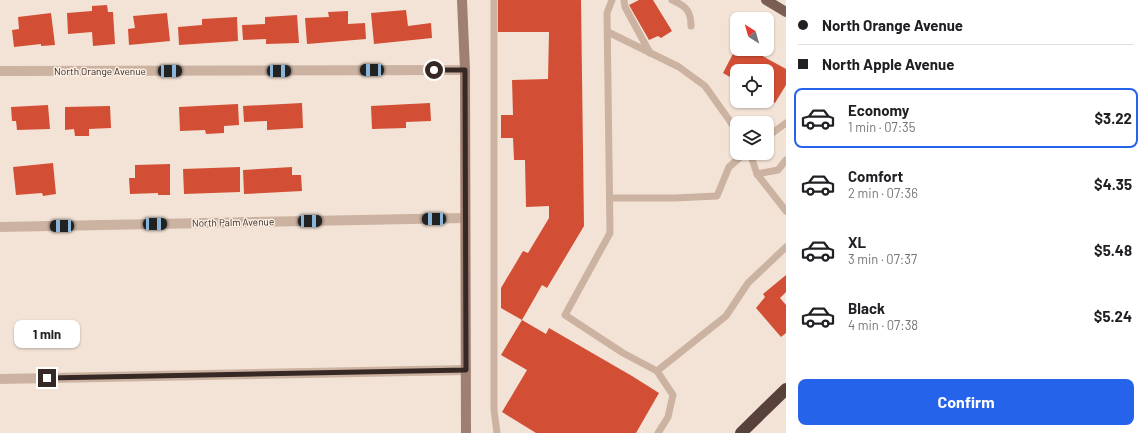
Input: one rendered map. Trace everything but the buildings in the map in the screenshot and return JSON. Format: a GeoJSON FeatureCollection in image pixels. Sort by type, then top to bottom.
{"type":"FeatureCollection","features":[{"type":"Feature","properties":{"kind":"highway"},"geometry":{"type":"LineString","coordinates":[[741,433],[786,389]]}},
{"type":"Feature","properties":{"kind":"main road"},"geometry":{"type":"LineString","coordinates":[[766,0],[786,12]]}},
{"type":"Feature","properties":{"kind":"street"},"geometry":{"type":"LineString","coordinates":[[462,0],[465,70],[466,433]]}},
{"type":"Feature","properties":{"kind":"street","name":"North Orange Avenue"},"geometry":{"type":"LineString","coordinates":[[0,72],[465,70]]}},
{"type":"Feature","properties":{"kind":"street","name":"North Palm Avenue"},"geometry":{"type":"LineString","coordinates":[[0,227],[465,218]]}},
{"type":"Feature","properties":{"kind":"street"},"geometry":{"type":"LineString","coordinates":[[0,379],[466,370]]}},
{"type":"Feature","properties":{"kind":"lane"},"geometry":{"type":"LineString","coordinates":[[494,0],[494,410],[496,433]]}},
{"type":"Feature","properties":{"kind":"lane"},"geometry":{"type":"LineString","coordinates":[[612,0],[608,13],[610,233],[565,315],[623,352],[657,371],[673,395],[668,417],[658,433]]}},
{"type":"Feature","properties":{"kind":"lane"},"geometry":{"type":"LineString","coordinates":[[624,0],[625,7],[650,53]]}},
{"type":"Feature","properties":{"kind":"lane"},"geometry":{"type":"LineString","coordinates":[[672,0],[684,5],[691,14],[691,26]]}},
{"type":"Feature","properties":{"kind":"lane"},"geometry":{"type":"LineString","coordinates":[[608,32],[679,67],[705,86],[730,121]]}},
{"type":"Feature","properties":{"kind":"lane"},"geometry":{"type":"LineString","coordinates":[[774,132],[786,123]]}},
{"type":"Feature","properties":{"kind":"lane"},"geometry":{"type":"LineString","coordinates":[[610,198],[675,198],[717,196],[729,166],[736,160]]}},
{"type":"Feature","properties":{"kind":"lane"},"geometry":{"type":"LineString","coordinates":[[752,160],[757,174],[783,201],[786,211]]}},
{"type":"Feature","properties":{"kind":"lane"},"geometry":{"type":"LineString","coordinates":[[757,174],[778,170],[786,160]]}},
{"type":"Feature","properties":{"kind":"lane"},"geometry":{"type":"LineString","coordinates":[[657,371],[726,316],[748,283],[786,248]]}},
{"type":"Feature","properties":{"kind":"route"},"geometry":{"type":"LineString","coordinates":[[47,378],[466,370],[465,70],[434,70]]}}]}
